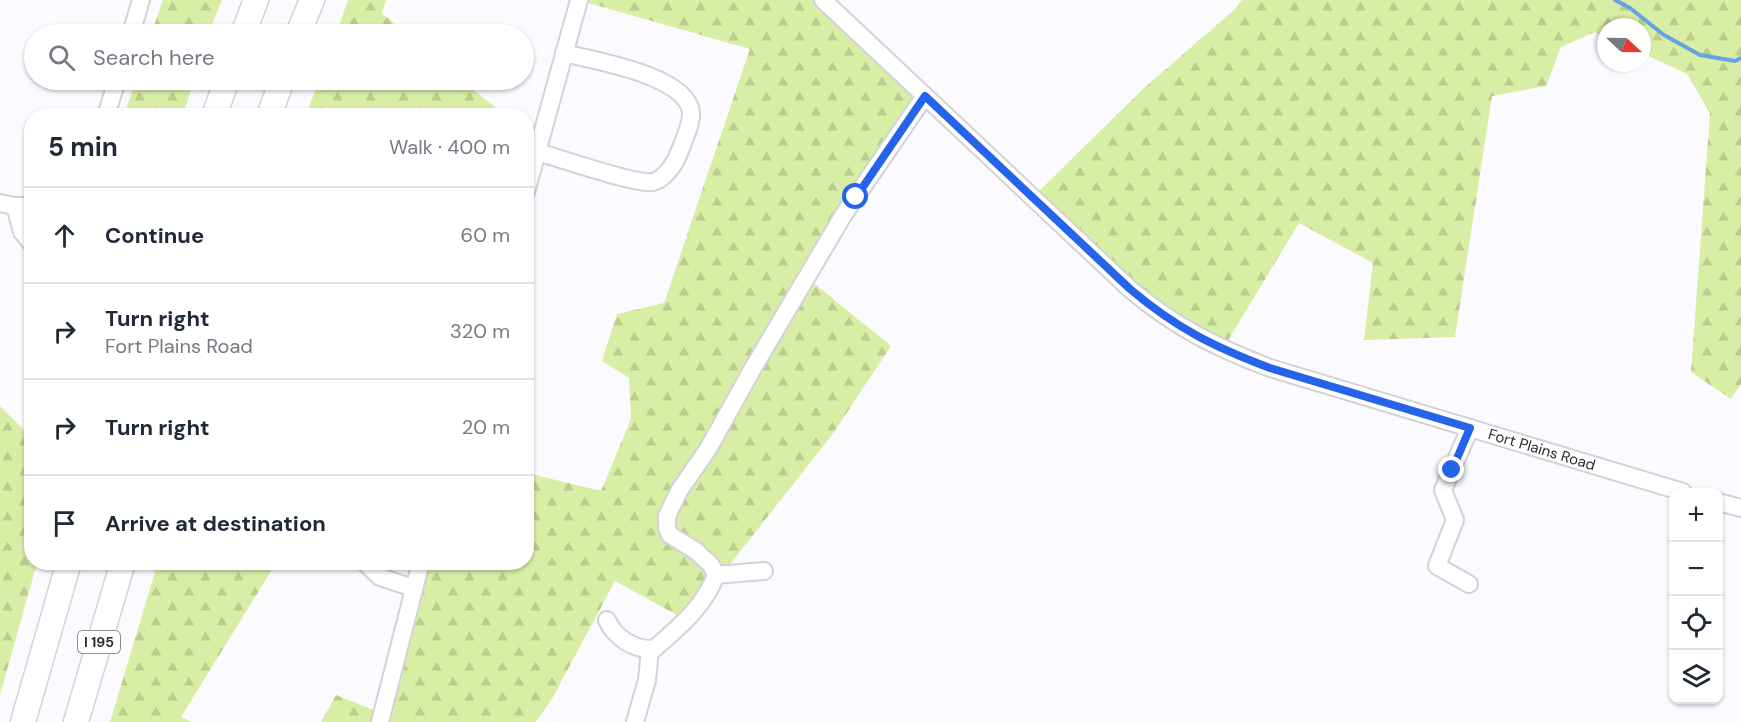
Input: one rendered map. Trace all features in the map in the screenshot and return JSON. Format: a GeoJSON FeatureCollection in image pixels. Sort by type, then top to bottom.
{"type":"FeatureCollection","features":[{"type":"Feature","properties":{"kind":"highway"},"geometry":{"type":"LineString","coordinates":[[247,24],[256,0]]}},
{"type":"Feature","properties":{"kind":"highway"},"geometry":{"type":"LineString","coordinates":[[302,24],[312,0]]}},
{"type":"Feature","properties":{"kind":"highway"},"geometry":{"type":"LineString","coordinates":[[217,108],[223,90]]}},
{"type":"Feature","properties":{"kind":"highway"},"geometry":{"type":"LineString","coordinates":[[272,108],[278,90]]}},
{"type":"Feature","properties":{"kind":"highway"},"geometry":{"type":"LineString","coordinates":[[23,722],[67,570]]}},
{"type":"Feature","properties":{"kind":"highway","name":"I 195"},"geometry":{"type":"LineString","coordinates":[[76,722],[121,570]]}},
{"type":"Feature","properties":{"kind":"street"},"geometry":{"type":"LineString","coordinates":[[134,24],[141,0]]}},
{"type":"Feature","properties":{"kind":"street"},"geometry":{"type":"LineString","coordinates":[[534,165],[579,0]]}},
{"type":"Feature","properties":{"kind":"street","name":"Fort Plains Road"},"geometry":{"type":"LineString","coordinates":[[823,0],[1130,289],[1158,313],[1180,327],[1238,356],[1270,368],[1670,488]]}},
{"type":"Feature","properties":{"kind":"street"},"geometry":{"type":"LineString","coordinates":[[538,152],[628,178],[654,182],[674,163],[691,118],[690,108],[683,94],[676,88],[636,71],[564,53]]}},
{"type":"Feature","properties":{"kind":"street"},"geometry":{"type":"LineString","coordinates":[[108,108],[114,90]]}},
{"type":"Feature","properties":{"kind":"street"},"geometry":{"type":"LineString","coordinates":[[607,620],[611,628],[629,644],[643,650],[654,649],[692,615],[711,589],[716,575],[711,565],[696,551],[670,535],[667,528],[667,516],[679,491],[708,449],[844,214],[925,96]]}},
{"type":"Feature","properties":{"kind":"street"},"geometry":{"type":"LineString","coordinates":[[15,205],[24,234]]}},
{"type":"Feature","properties":{"kind":"street"},"geometry":{"type":"LineString","coordinates":[[1469,584],[1437,566],[1455,520],[1443,490],[1470,428]]}},
{"type":"Feature","properties":{"kind":"street"},"geometry":{"type":"LineString","coordinates":[[1723,503],[1741,508]]}},
{"type":"Feature","properties":{"kind":"street"},"geometry":{"type":"LineString","coordinates":[[373,570],[380,577],[413,588]]}},
{"type":"Feature","properties":{"kind":"street"},"geometry":{"type":"LineString","coordinates":[[380,722],[419,570]]}},
{"type":"Feature","properties":{"kind":"street"},"geometry":{"type":"LineString","coordinates":[[716,575],[764,571]]}},
{"type":"Feature","properties":{"kind":"street"},"geometry":{"type":"LineString","coordinates":[[635,722],[647,680],[650,650]]}},
{"type":"Feature","properties":{"kind":"green space"},"geometry":{"type":"Polygon","coordinates":[[[163,0],[222,0],[212,24],[155,24],[163,0]]]}},
{"type":"Feature","properties":{"kind":"green space"},"geometry":{"type":"Polygon","coordinates":[[[348,0],[386,0],[382,13],[395,24],[340,24],[348,0]]]}},
{"type":"Feature","properties":{"kind":"green space"},"geometry":{"type":"Polygon","coordinates":[[[578,0],[821,0],[930,103],[810,280],[891,346],[832,435],[686,620],[615,581],[553,697],[536,722],[321,722],[336,695],[381,713],[421,570],[534,570],[534,475],[601,491],[631,419],[629,378],[602,361],[617,314],[664,303],[750,49],[578,0]]]}},
{"type":"Feature","properties":{"kind":"green space"},"geometry":{"type":"Polygon","coordinates":[[[1242,0],[1741,0],[1741,384],[1731,399],[1691,372],[1710,113],[1687,74],[1651,57],[1651,18],[1597,18],[1597,33],[1561,47],[1546,86],[1492,96],[1455,337],[1364,340],[1373,263],[1299,223],[1221,352],[1084,249],[1032,198],[1143,89],[1234,10],[1242,0]]]}},
{"type":"Feature","properties":{"kind":"green space"},"geometry":{"type":"Polygon","coordinates":[[[133,90],[191,90],[185,108],[126,108],[133,90]]]}},
{"type":"Feature","properties":{"kind":"green space"},"geometry":{"type":"Polygon","coordinates":[[[315,90],[474,90],[496,108],[309,108],[315,90]]]}},
{"type":"Feature","properties":{"kind":"green space"},"geometry":{"type":"Polygon","coordinates":[[[0,406],[24,430],[24,570],[35,570],[0,695],[0,406]]]}},
{"type":"Feature","properties":{"kind":"green space"},"geometry":{"type":"Polygon","coordinates":[[[156,570],[272,570],[181,717],[192,722],[110,722],[156,570]]]}},
{"type":"Feature","properties":{"kind":"waterway"},"geometry":{"type":"LineString","coordinates":[[1615,0],[1630,8],[1664,35],[1700,55],[1735,61],[1741,58]]}},
{"type":"Feature","properties":{"kind":"route"},"geometry":{"type":"LineString","coordinates":[[856,197],[925,96],[1130,289],[1158,313],[1180,327],[1205,341],[1270,368],[1470,428],[1452,470]]}}]}
